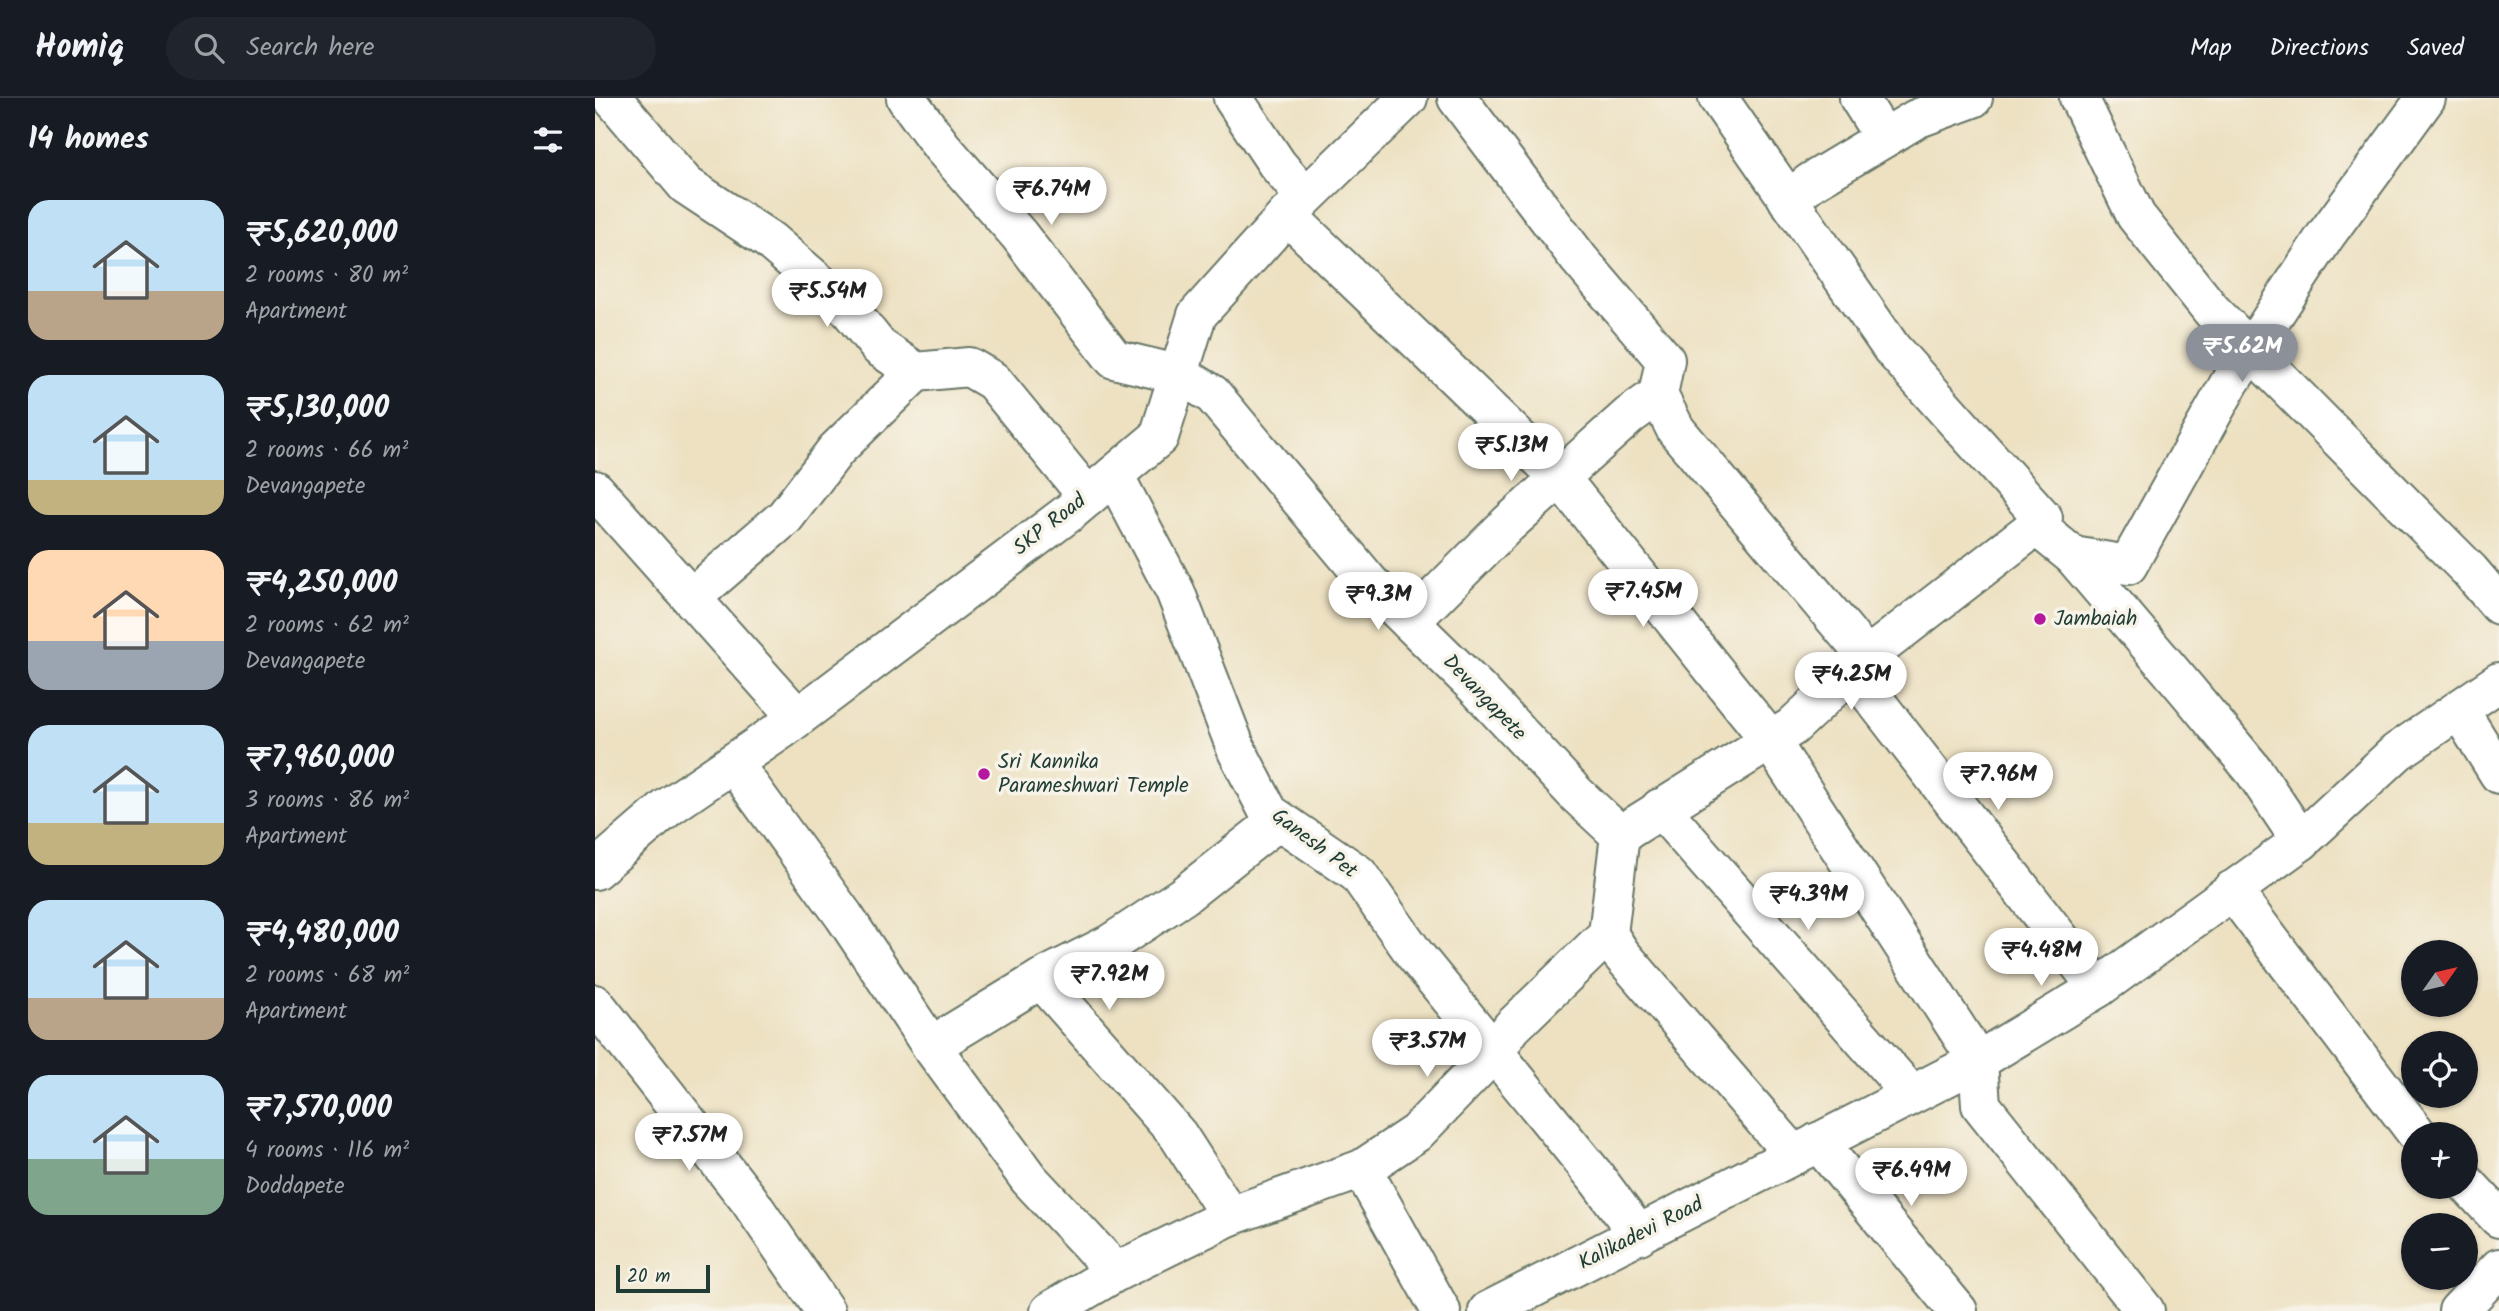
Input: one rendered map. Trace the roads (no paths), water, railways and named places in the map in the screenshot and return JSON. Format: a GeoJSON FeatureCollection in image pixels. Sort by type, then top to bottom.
{"type":"FeatureCollection","features":[{"type":"Feature","properties":{"kind":"street"},"geometry":{"type":"LineString","coordinates":[[612,98],[686,185],[769,240],[848,308],[879,347],[916,372],[836,450],[785,517],[691,598]]}},
{"type":"Feature","properties":{"kind":"street","name":"Devangapete"},"geometry":{"type":"LineString","coordinates":[[906,98],[942,147],[1019,235],[1114,359],[1181,375],[1212,394],[1369,582],[1576,794],[1620,835]]}},
{"type":"Feature","properties":{"kind":"street"},"geometry":{"type":"LineString","coordinates":[[1233,98],[1277,164],[1296,206],[1561,479],[1770,740],[1978,1061],[1981,1105],[2145,1311]]}},
{"type":"Feature","properties":{"kind":"street","name":"SKP Road"},"geometry":{"type":"LineString","coordinates":[[595,870],[667,808],[797,717],[1101,486],[1159,437],[1181,375],[1197,315],[1296,206],[1408,98]]}},
{"type":"Feature","properties":{"kind":"street"},"geometry":{"type":"LineString","coordinates":[[1457,98],[1579,259],[1665,360],[1658,395],[1676,430],[1859,664],[2098,988]]}},
{"type":"Feature","properties":{"kind":"street"},"geometry":{"type":"LineString","coordinates":[[1050,1311],[1116,1272],[1230,1216],[1362,1169],[1416,1133],[1495,1051],[1512,1027],[1608,934],[1620,835],[1792,727],[1859,664],[2043,518],[1892,349],[1718,98]]}},
{"type":"Feature","properties":{"kind":"street"},"geometry":{"type":"LineString","coordinates":[[1859,98],[1884,138]]}},
{"type":"Feature","properties":{"kind":"street"},"geometry":{"type":"LineString","coordinates":[[1788,200],[1811,182],[1916,119],[1973,98]]}},
{"type":"Feature","properties":{"kind":"street"},"geometry":{"type":"LineString","coordinates":[[2079,98],[2136,216],[2212,312],[2470,571],[2499,605]]}},
{"type":"Feature","properties":{"kind":"street"},"geometry":{"type":"LineString","coordinates":[[2073,556],[2128,565],[2250,350],[2326,235],[2426,98]]}},
{"type":"Feature","properties":{"kind":"street","name":"Ganesh Pet"},"geometry":{"type":"LineString","coordinates":[[916,372],[969,367],[993,381],[1101,486],[1175,591],[1237,751],[1269,813],[1357,874],[1415,955],[1495,1051],[1639,1235]]}},
{"type":"Feature","properties":{"kind":"street"},"geometry":{"type":"LineString","coordinates":[[1410,622],[1508,524],[1630,415],[1658,395]]}},
{"type":"Feature","properties":{"kind":"street"},"geometry":{"type":"LineString","coordinates":[[595,490],[797,717]]}},
{"type":"Feature","properties":{"kind":"street"},"geometry":{"type":"LineString","coordinates":[[2036,526],[2073,556],[2254,771],[2301,841]]}},
{"type":"Feature","properties":{"kind":"street","name":"Kalikadevi Road"},"geometry":{"type":"LineString","coordinates":[[1488,1311],[1978,1061],[2098,988],[2301,841],[2397,752],[2499,682]]}},
{"type":"Feature","properties":{"kind":"street"},"geometry":{"type":"LineString","coordinates":[[2459,710],[2499,774]]}},
{"type":"Feature","properties":{"kind":"street"},"geometry":{"type":"LineString","coordinates":[[733,763],[844,916],[931,1046],[1030,1179],[1116,1272]]}},
{"type":"Feature","properties":{"kind":"street"},"geometry":{"type":"LineString","coordinates":[[1660,808],[1911,1094]]}},
{"type":"Feature","properties":{"kind":"street"},"geometry":{"type":"LineString","coordinates":[[931,1046],[1041,979],[1110,944],[1182,896],[1279,820]]}},
{"type":"Feature","properties":{"kind":"street"},"geometry":{"type":"LineString","coordinates":[[2232,890],[2406,1122]]}},
{"type":"Feature","properties":{"kind":"street"},"geometry":{"type":"LineString","coordinates":[[1608,934],[1621,954],[1958,1311]]}},
{"type":"Feature","properties":{"kind":"street"},"geometry":{"type":"LineString","coordinates":[[1041,979],[1178,1135],[1230,1216]]}},
{"type":"Feature","properties":{"kind":"street"},"geometry":{"type":"LineString","coordinates":[[595,1004],[749,1200],[825,1311]]}},
{"type":"Feature","properties":{"kind":"street"},"geometry":{"type":"LineString","coordinates":[[1362,1169],[1441,1311]]}},
{"type":"Feature","properties":{"kind":"street"},"geometry":{"type":"LineString","coordinates":[[2478,1196],[2499,1217]]}},
{"type":"Feature","properties":{"kind":"street"},"geometry":{"type":"LineString","coordinates":[[2458,1311],[2499,1268]]}},
{"type":"Feature","properties":{"kind":"place","name":"Jambaiah"},"geometry":{"type":"Point","coordinates":[2040,619]}},
{"type":"Feature","properties":{"kind":"place","name":"Sri Kannika Parameshwari Temple"},"geometry":{"type":"Point","coordinates":[984,774]}}]}
